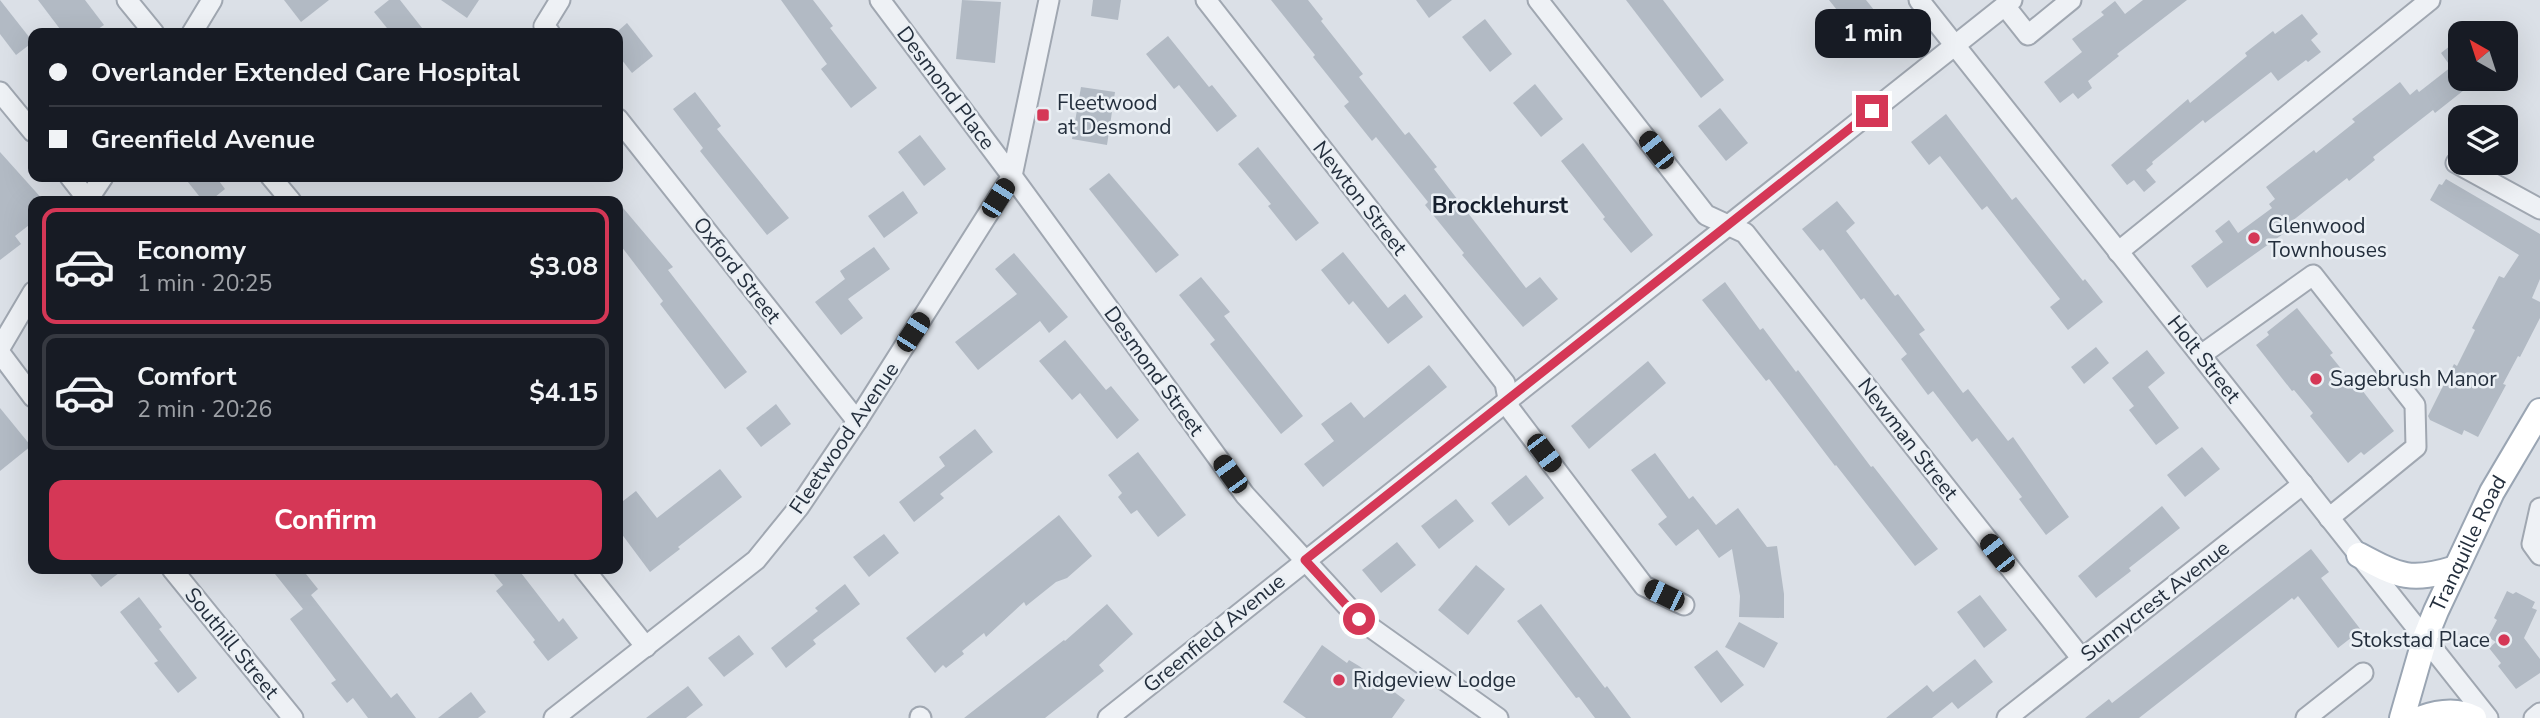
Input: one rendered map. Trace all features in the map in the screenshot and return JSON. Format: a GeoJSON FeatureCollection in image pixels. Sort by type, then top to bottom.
{"type":"FeatureCollection","features":[{"type":"Feature","properties":{"kind":"main road","name":"Tranquille Road"},"geometry":{"type":"LineString","coordinates":[[2402,718],[2425,638],[2456,568],[2493,492],[2539,411]]}},
{"type":"Feature","properties":{"kind":"main road"},"geometry":{"type":"LineString","coordinates":[[2359,555],[2394,573],[2407,576],[2429,576],[2456,568]]}},
{"type":"Feature","properties":{"kind":"main road"},"geometry":{"type":"LineString","coordinates":[[2422,718],[2451,712],[2474,718]]}},
{"type":"Feature","properties":{"kind":"street"},"geometry":{"type":"LineString","coordinates":[[127,0],[150,28]]}},
{"type":"Feature","properties":{"kind":"street"},"geometry":{"type":"LineString","coordinates":[[195,28],[212,0]]}},
{"type":"Feature","properties":{"kind":"street"},"geometry":{"type":"LineString","coordinates":[[548,28],[560,0]]}},
{"type":"Feature","properties":{"kind":"street","name":"Desmond Place"},"geometry":{"type":"LineString","coordinates":[[880,0],[1012,176]]}},
{"type":"Feature","properties":{"kind":"street","name":"Fleetwood Avenue"},"geometry":{"type":"LineString","coordinates":[[554,718],[756,560],[799,507],[857,421],[1012,176],[1049,0]]}},
{"type":"Feature","properties":{"kind":"street","name":"Newton Street"},"geometry":{"type":"LineString","coordinates":[[1206,0],[1505,383],[1510,409],[1644,586],[1684,605]]}},
{"type":"Feature","properties":{"kind":"street","name":"Newman Street"},"geometry":{"type":"LineString","coordinates":[[1538,0],[1706,215],[1745,233],[2082,659]]}},
{"type":"Feature","properties":{"kind":"street","name":"Holt Street"},"geometry":{"type":"LineString","coordinates":[[1919,0],[2488,718]]}},
{"type":"Feature","properties":{"kind":"street"},"geometry":{"type":"LineString","coordinates":[[2008,3],[2028,35],[2071,0]]}},
{"type":"Feature","properties":{"kind":"street"},"geometry":{"type":"LineString","coordinates":[[2118,252],[2430,0]]}},
{"type":"Feature","properties":{"kind":"street","name":"Greenfield Avenue"},"geometry":{"type":"LineString","coordinates":[[1108,718],[2008,3]]}},
{"type":"Feature","properties":{"kind":"street"},"geometry":{"type":"LineString","coordinates":[[0,92],[28,126]]}},
{"type":"Feature","properties":{"kind":"street","name":"Oxford Street"},"geometry":{"type":"LineString","coordinates":[[623,125],[857,421]]}},
{"type":"Feature","properties":{"kind":"street"},"geometry":{"type":"LineString","coordinates":[[2478,175],[2540,209]]}},
{"type":"Feature","properties":{"kind":"street","name":"Desmond Street"},"geometry":{"type":"LineString","coordinates":[[1012,176],[1245,495],[1359,619],[1498,718]]}},
{"type":"Feature","properties":{"kind":"street"},"geometry":{"type":"LineString","coordinates":[[74,182],[85,196]]}},
{"type":"Feature","properties":{"kind":"street"},"geometry":{"type":"LineString","coordinates":[[275,182],[287,196]]}},
{"type":"Feature","properties":{"kind":"street"},"geometry":{"type":"LineString","coordinates":[[2201,355],[2313,275],[2415,405],[2416,447],[2329,518]]}},
{"type":"Feature","properties":{"kind":"street"},"geometry":{"type":"LineString","coordinates":[[0,348],[28,300]]}},
{"type":"Feature","properties":{"kind":"street"},"geometry":{"type":"LineString","coordinates":[[0,354],[28,390]]}},
{"type":"Feature","properties":{"kind":"street","name":"Sunnycrest Avenue"},"geometry":{"type":"LineString","coordinates":[[2007,718],[2303,484]]}},
{"type":"Feature","properties":{"kind":"street"},"geometry":{"type":"LineString","coordinates":[[2540,508],[2532,544],[2540,555]]}},
{"type":"Feature","properties":{"kind":"street","name":"Southill Street"},"geometry":{"type":"LineString","coordinates":[[176,574],[293,718]]}},
{"type":"Feature","properties":{"kind":"street"},"geometry":{"type":"LineString","coordinates":[[588,574],[646,647]]}},
{"type":"Feature","properties":{"kind":"street"},"geometry":{"type":"LineString","coordinates":[[2306,718],[2363,673]]}},
{"type":"Feature","properties":{"kind":"street"},"geometry":{"type":"LineString","coordinates":[[2534,718],[2540,713]]}},
{"type":"Feature","properties":{"kind":"building"},"geometry":{"type":"Polygon","coordinates":[[[0,0],[28,36],[28,46],[16,55],[0,34],[0,0]]]}},
{"type":"Feature","properties":{"kind":"building"},"geometry":{"type":"Polygon","coordinates":[[[38,0],[85,0],[104,25],[100,28],[59,28],[38,0]]]}},
{"type":"Feature","properties":{"kind":"building"},"geometry":{"type":"Polygon","coordinates":[[[284,0],[329,0],[301,22],[284,0]]]}},
{"type":"Feature","properties":{"kind":"building"},"geometry":{"type":"Polygon","coordinates":[[[389,0],[400,0],[422,28],[387,28],[374,12],[389,0]]]}},
{"type":"Feature","properties":{"kind":"building"},"geometry":{"type":"Polygon","coordinates":[[[441,0],[479,0],[467,18],[441,0]]]}},
{"type":"Feature","properties":{"kind":"building"},"geometry":{"type":"Polygon","coordinates":[[[781,0],[813,0],[833,26],[830,28],[877,88],[851,108],[821,69],[827,64],[781,0]]]}},
{"type":"Feature","properties":{"kind":"building"},"geometry":{"type":"Polygon","coordinates":[[[962,0],[1001,2],[995,63],[956,59],[962,0]]]}},
{"type":"Feature","properties":{"kind":"building"},"geometry":{"type":"Polygon","coordinates":[[[1093,0],[1121,0],[1118,20],[1091,16],[1093,0]]]}},
{"type":"Feature","properties":{"kind":"building"},"geometry":{"type":"Polygon","coordinates":[[[1271,0],[1308,0],[1363,74],[1359,77],[1405,135],[1409,132],[1437,167],[1434,169],[1526,288],[1540,277],[1558,299],[1523,327],[1462,255],[1464,253],[1425,205],[1428,202],[1376,137],[1372,141],[1344,106],[1349,102],[1271,0]]]}},
{"type":"Feature","properties":{"kind":"building"},"geometry":{"type":"Polygon","coordinates":[[[1416,0],[1452,0],[1429,18],[1416,0]]]}},
{"type":"Feature","properties":{"kind":"building"},"geometry":{"type":"Polygon","coordinates":[[[1626,0],[1663,0],[1724,80],[1701,98],[1626,0]]]}},
{"type":"Feature","properties":{"kind":"building"},"geometry":{"type":"Polygon","coordinates":[[[1829,0],[1866,0],[1891,31],[1868,49],[1829,0]]]}},
{"type":"Feature","properties":{"kind":"building"},"geometry":{"type":"Polygon","coordinates":[[[2143,0],[2187,0],[2117,54],[2119,56],[2088,81],[2092,88],[2078,99],[2073,93],[2060,103],[2044,82],[2082,52],[2072,39],[2104,15],[2101,12],[2115,1],[2125,14],[2143,0]]]}},
{"type":"Feature","properties":{"kind":"building"},"geometry":{"type":"Polygon","coordinates":[[[2302,14],[2318,34],[2311,40],[2321,52],[2278,81],[2271,72],[2205,123],[2203,120],[2152,162],[2146,170],[2156,182],[2144,192],[2134,180],[2127,185],[2111,165],[2188,99],[2190,103],[2247,56],[2245,53],[2273,31],[2275,34],[2302,14]]]}},
{"type":"Feature","properties":{"kind":"building"},"geometry":{"type":"Polygon","coordinates":[[[1485,19],[1512,54],[1490,72],[1462,37],[1485,19]]]}},
{"type":"Feature","properties":{"kind":"building"},"geometry":{"type":"Polygon","coordinates":[[[627,23],[653,56],[632,73],[623,61],[621,28],[627,23]]]}},
{"type":"Feature","properties":{"kind":"building"},"geometry":{"type":"Polygon","coordinates":[[[1168,36],[1209,87],[1212,85],[1237,116],[1217,132],[1179,85],[1174,89],[1146,54],[1168,36]]]}},
{"type":"Feature","properties":{"kind":"building"},"geometry":{"type":"Polygon","coordinates":[[[2448,47],[2448,63],[2441,53],[2448,47]]]}},
{"type":"Feature","properties":{"kind":"building"},"geometry":{"type":"Polygon","coordinates":[[[2448,69],[2448,91],[2463,91],[2435,113],[2433,110],[2373,157],[2375,160],[2349,181],[2347,178],[2287,225],[2290,229],[2207,288],[2191,266],[2223,242],[2215,231],[2229,220],[2238,233],[2272,208],[2269,204],[2275,199],[2266,187],[2314,150],[2316,153],[2355,122],[2352,119],[2400,82],[2410,95],[2417,89],[2419,92],[2448,69]]]}},
{"type":"Feature","properties":{"kind":"building"},"geometry":{"type":"Polygon","coordinates":[[[1535,84],[1563,119],[1541,137],[1513,103],[1535,84]]]}},
{"type":"Feature","properties":{"kind":"building"},"geometry":{"type":"Polygon","coordinates":[[[1081,87],[1115,92],[1107,145],[1072,139],[1081,87]]]}},
{"type":"Feature","properties":{"kind":"building"},"geometry":{"type":"Polygon","coordinates":[[[695,92],[721,126],[717,129],[789,218],[767,235],[700,151],[703,148],[673,109],[695,92]]]}},
{"type":"Feature","properties":{"kind":"building"},"geometry":{"type":"Polygon","coordinates":[[[1720,108],[1748,143],[1726,161],[1698,126],[1720,108]]]}},
{"type":"Feature","properties":{"kind":"building"},"geometry":{"type":"Polygon","coordinates":[[[1946,114],[2012,200],[2016,197],[2103,302],[2068,330],[2050,307],[2060,299],[1987,206],[1982,210],[1940,156],[1929,165],[1911,142],[1946,114]]]}},
{"type":"Feature","properties":{"kind":"building"},"geometry":{"type":"Polygon","coordinates":[[[920,135],[946,169],[924,186],[898,152],[920,135]]]}},
{"type":"Feature","properties":{"kind":"building"},"geometry":{"type":"Polygon","coordinates":[[[1583,143],[1653,235],[1631,253],[1561,161],[1583,143]]]}},
{"type":"Feature","properties":{"kind":"building"},"geometry":{"type":"Polygon","coordinates":[[[1258,147],[1319,223],[1296,241],[1268,206],[1271,204],[1238,164],[1258,147]]]}},
{"type":"Feature","properties":{"kind":"building"},"geometry":{"type":"Polygon","coordinates":[[[0,152],[40,196],[28,196],[28,226],[15,236],[21,244],[0,260],[0,152]]]}},
{"type":"Feature","properties":{"kind":"building"},"geometry":{"type":"Polygon","coordinates":[[[1109,173],[1179,255],[1156,273],[1089,189],[1109,173]]]}},
{"type":"Feature","properties":{"kind":"building","name":"Sagebrush Manor"},"geometry":{"type":"Polygon","coordinates":[[[2446,179],[2540,234],[2540,279],[2532,298],[2540,302],[2540,318],[2503,384],[2506,385],[2478,437],[2464,430],[2462,435],[2430,420],[2428,416],[2454,364],[2457,366],[2475,330],[2472,328],[2499,276],[2504,278],[2519,255],[2430,200],[2439,184],[2442,185],[2446,179]]]}},
{"type":"Feature","properties":{"kind":"building"},"geometry":{"type":"Polygon","coordinates":[[[188,182],[220,182],[225,189],[216,196],[199,196],[188,182]]]}},
{"type":"Feature","properties":{"kind":"building"},"geometry":{"type":"Polygon","coordinates":[[[903,191],[918,213],[884,238],[868,216],[903,191]]]}},
{"type":"Feature","properties":{"kind":"building"},"geometry":{"type":"Polygon","coordinates":[[[1837,201],[1855,223],[1846,231],[1895,296],[1898,294],[1925,330],[1919,334],[1963,393],[1968,389],[2008,441],[2013,437],[2069,517],[2046,535],[2019,499],[2022,497],[1977,438],[1972,442],[1933,391],[1928,395],[1901,359],[1907,354],[1864,298],[1861,300],[1823,249],[1820,251],[1802,229],[1837,201]]]}},
{"type":"Feature","properties":{"kind":"building"},"geometry":{"type":"Polygon","coordinates":[[[623,208],[673,267],[668,270],[747,372],[725,389],[660,304],[663,301],[623,249],[623,208]]]}},
{"type":"Feature","properties":{"kind":"building"},"geometry":{"type":"Polygon","coordinates":[[[874,247],[890,269],[848,299],[863,318],[841,335],[815,302],[845,279],[840,271],[874,247]]]}},
{"type":"Feature","properties":{"kind":"building"},"geometry":{"type":"Polygon","coordinates":[[[1343,252],[1388,308],[1405,294],[1423,317],[1388,344],[1353,301],[1349,305],[1321,270],[1343,252]]]}},
{"type":"Feature","properties":{"kind":"building"},"geometry":{"type":"Polygon","coordinates":[[[1014,253],[1068,317],[1049,333],[1040,321],[978,370],[955,342],[1017,294],[995,269],[1014,253]]]}},
{"type":"Feature","properties":{"kind":"building"},"geometry":{"type":"Polygon","coordinates":[[[1201,277],[1230,312],[1224,316],[1303,416],[1281,434],[1210,344],[1215,340],[1179,295],[1201,277]]]}},
{"type":"Feature","properties":{"kind":"building"},"geometry":{"type":"Polygon","coordinates":[[[1725,282],[1760,330],[1763,328],[1796,372],[1798,370],[1871,467],[1873,466],[1938,549],[1915,566],[1769,379],[1766,381],[1702,300],[1725,282]]]}},
{"type":"Feature","properties":{"kind":"building","name":"Sagebrush Manor"},"geometry":{"type":"Polygon","coordinates":[[[2297,308],[2333,353],[2330,355],[2394,431],[2364,455],[2361,452],[2348,463],[2310,416],[2313,413],[2256,345],[2269,335],[2267,332],[2297,308]]]}},
{"type":"Feature","properties":{"kind":"building"},"geometry":{"type":"Polygon","coordinates":[[[1065,340],[1106,390],[1111,386],[1139,420],[1117,439],[1080,393],[1072,400],[1039,361],[1065,340]]]}},
{"type":"Feature","properties":{"kind":"building"},"geometry":{"type":"Polygon","coordinates":[[[2096,347],[2109,363],[2084,384],[2071,367],[2096,347]]]}},
{"type":"Feature","properties":{"kind":"building"},"geometry":{"type":"Polygon","coordinates":[[[2147,350],[2165,373],[2148,387],[2179,428],[2156,445],[2129,410],[2134,406],[2112,378],[2147,350]]]}},
{"type":"Feature","properties":{"kind":"building"},"geometry":{"type":"Polygon","coordinates":[[[1648,361],[1666,383],[1589,449],[1571,426],[1648,361]]]}},
{"type":"Feature","properties":{"kind":"building"},"geometry":{"type":"Polygon","coordinates":[[[1429,365],[1447,387],[1323,487],[1304,464],[1334,441],[1321,424],[1351,402],[1364,418],[1429,365]]]}},
{"type":"Feature","properties":{"kind":"building"},"geometry":{"type":"Polygon","coordinates":[[[776,404],[791,424],[761,447],[746,428],[776,404]]]}},
{"type":"Feature","properties":{"kind":"building"},"geometry":{"type":"Polygon","coordinates":[[[0,408],[28,442],[28,448],[0,471],[0,408]]]}},
{"type":"Feature","properties":{"kind":"building"},"geometry":{"type":"Polygon","coordinates":[[[975,429],[993,452],[940,494],[944,498],[914,522],[899,502],[945,466],[939,457],[975,429]]]}},
{"type":"Feature","properties":{"kind":"building"},"geometry":{"type":"Polygon","coordinates":[[[2202,447],[2220,469],[2185,497],[2167,475],[2202,447]]]}},
{"type":"Feature","properties":{"kind":"building"},"geometry":{"type":"Polygon","coordinates":[[[1138,452],[1186,515],[1158,537],[1137,510],[1131,514],[1118,497],[1122,493],[1108,475],[1138,452]]]}},
{"type":"Feature","properties":{"kind":"building"},"geometry":{"type":"Polygon","coordinates":[[[1655,453],[1689,499],[1693,496],[1716,525],[1738,508],[1767,547],[1777,546],[1784,594],[1784,618],[1739,617],[1740,596],[1732,549],[1719,558],[1698,529],[1676,546],[1658,524],[1667,517],[1631,470],[1655,453]]]}},
{"type":"Feature","properties":{"kind":"building"},"geometry":{"type":"Polygon","coordinates":[[[720,469],[742,497],[650,572],[623,536],[623,501],[636,491],[657,518],[720,469]]]}},
{"type":"Feature","properties":{"kind":"building"},"geometry":{"type":"Polygon","coordinates":[[[1526,475],[1544,498],[1509,526],[1491,503],[1526,475]]]}},
{"type":"Feature","properties":{"kind":"building"},"geometry":{"type":"Polygon","coordinates":[[[1456,499],[1474,521],[1439,549],[1421,526],[1456,499]]]}},
{"type":"Feature","properties":{"kind":"building"},"geometry":{"type":"Polygon","coordinates":[[[2162,506],[2180,528],[2096,598],[2078,576],[2162,506]]]}},
{"type":"Feature","properties":{"kind":"building"},"geometry":{"type":"Polygon","coordinates":[[[1059,515],[1092,556],[1067,578],[1056,582],[1026,606],[1024,602],[986,637],[984,633],[962,651],[964,654],[946,668],[943,665],[935,673],[906,638],[1059,515]]]}},
{"type":"Feature","properties":{"kind":"building"},"geometry":{"type":"Polygon","coordinates":[[[884,534],[899,553],[869,577],[853,557],[884,534]]]}},
{"type":"Feature","properties":{"kind":"building"},"geometry":{"type":"Polygon","coordinates":[[[1397,542],[1416,565],[1381,593],[1362,570],[1397,542]]]}},
{"type":"Feature","properties":{"kind":"building"},"geometry":{"type":"Polygon","coordinates":[[[2311,549],[2329,572],[2321,578],[2361,630],[2338,648],[2298,596],[2139,718],[2085,718],[2109,699],[2112,703],[2311,549]]]}},
{"type":"Feature","properties":{"kind":"building"},"geometry":{"type":"Polygon","coordinates":[[[1476,565],[1505,589],[1468,635],[1438,610],[1476,565]]]}},
{"type":"Feature","properties":{"kind":"building"},"geometry":{"type":"Polygon","coordinates":[[[90,574],[118,574],[101,587],[90,574]]]}},
{"type":"Feature","properties":{"kind":"building"},"geometry":{"type":"Polygon","coordinates":[[[275,574],[306,574],[318,589],[311,595],[391,698],[397,693],[416,718],[368,718],[353,698],[347,703],[331,683],[336,680],[290,619],[303,609],[275,574]]]}},
{"type":"Feature","properties":{"kind":"building"},"geometry":{"type":"Polygon","coordinates":[[[494,574],[522,574],[559,622],[563,618],[578,638],[548,661],[496,591],[503,585],[494,574]]]}},
{"type":"Feature","properties":{"kind":"building"},"geometry":{"type":"Polygon","coordinates":[[[845,584],[860,604],[813,640],[816,644],[786,668],[771,648],[818,611],[815,608],[845,584]]]}},
{"type":"Feature","properties":{"kind":"building","name":"Stokstad Place"},"geometry":{"type":"Polygon","coordinates":[[[2507,591],[2513,594],[2516,592],[2535,602],[2532,608],[2537,610],[2524,638],[2540,659],[2540,673],[2516,689],[2498,666],[2501,663],[2489,648],[2496,642],[2488,637],[2507,591]]]}},
{"type":"Feature","properties":{"kind":"building"},"geometry":{"type":"Polygon","coordinates":[[[1980,595],[2007,630],[1984,648],[1957,612],[1980,595]]]}},
{"type":"Feature","properties":{"kind":"building"},"geometry":{"type":"Polygon","coordinates":[[[139,597],[162,627],[159,629],[197,678],[178,693],[154,663],[158,661],[120,612],[139,597]]]}},
{"type":"Feature","properties":{"kind":"building"},"geometry":{"type":"Polygon","coordinates":[[[1107,604],[1133,634],[1099,665],[1104,671],[1064,703],[1045,718],[964,718],[1065,641],[1107,604]]]}},
{"type":"Feature","properties":{"kind":"building"},"geometry":{"type":"Polygon","coordinates":[[[1541,604],[1631,718],[1595,718],[1579,697],[1576,698],[1517,621],[1541,604]]]}},
{"type":"Feature","properties":{"kind":"building"},"geometry":{"type":"Polygon","coordinates":[[[1739,622],[1778,643],[1764,668],[1725,647],[1739,622]]]}},
{"type":"Feature","properties":{"kind":"building"},"geometry":{"type":"Polygon","coordinates":[[[739,635],[754,654],[724,677],[708,658],[739,635]]]}},
{"type":"Feature","properties":{"kind":"building","name":"Ridgeview Lodge"},"geometry":{"type":"Polygon","coordinates":[[[1322,645],[1347,663],[1349,660],[1359,666],[1405,700],[1392,718],[1306,718],[1283,702],[1322,645]]]}},
{"type":"Feature","properties":{"kind":"building"},"geometry":{"type":"Polygon","coordinates":[[[1717,650],[1744,685],[1721,703],[1694,667],[1717,650]]]}},
{"type":"Feature","properties":{"kind":"building"},"geometry":{"type":"Polygon","coordinates":[[[1975,659],[1993,682],[1958,709],[1952,702],[1932,718],[1886,718],[1927,685],[1933,692],[1975,659]]]}},
{"type":"Feature","properties":{"kind":"building"},"geometry":{"type":"Polygon","coordinates":[[[688,686],[703,705],[686,718],[646,718],[688,686]]]}},
{"type":"Feature","properties":{"kind":"building"},"geometry":{"type":"Polygon","coordinates":[[[471,692],[486,712],[478,718],[438,718],[471,692]]]}},
{"type":"Feature","properties":{"kind":"place","name":"Fleetwood at Desmond"},"geometry":{"type":"Point","coordinates":[1043,115]}},
{"type":"Feature","properties":{"kind":"place","name":"Glenwood Townhouses"},"geometry":{"type":"Point","coordinates":[2254,238]}},
{"type":"Feature","properties":{"kind":"place","name":"Sagebrush Manor"},"geometry":{"type":"Point","coordinates":[2316,379]}},
{"type":"Feature","properties":{"kind":"place","name":"Stokstad Place"},"geometry":{"type":"Point","coordinates":[2504,640]}},
{"type":"Feature","properties":{"kind":"place","name":"Ridgeview Lodge"},"geometry":{"type":"Point","coordinates":[1339,680]}},
{"type":"Feature","properties":{"kind":"district","name":"Brocklehurst"},"geometry":{"type":"Point","coordinates":[1500,205]}},
{"type":"Feature","properties":{"kind":"route"},"geometry":{"type":"LineString","coordinates":[[1359,619],[1305,560],[1872,111]]}}]}
